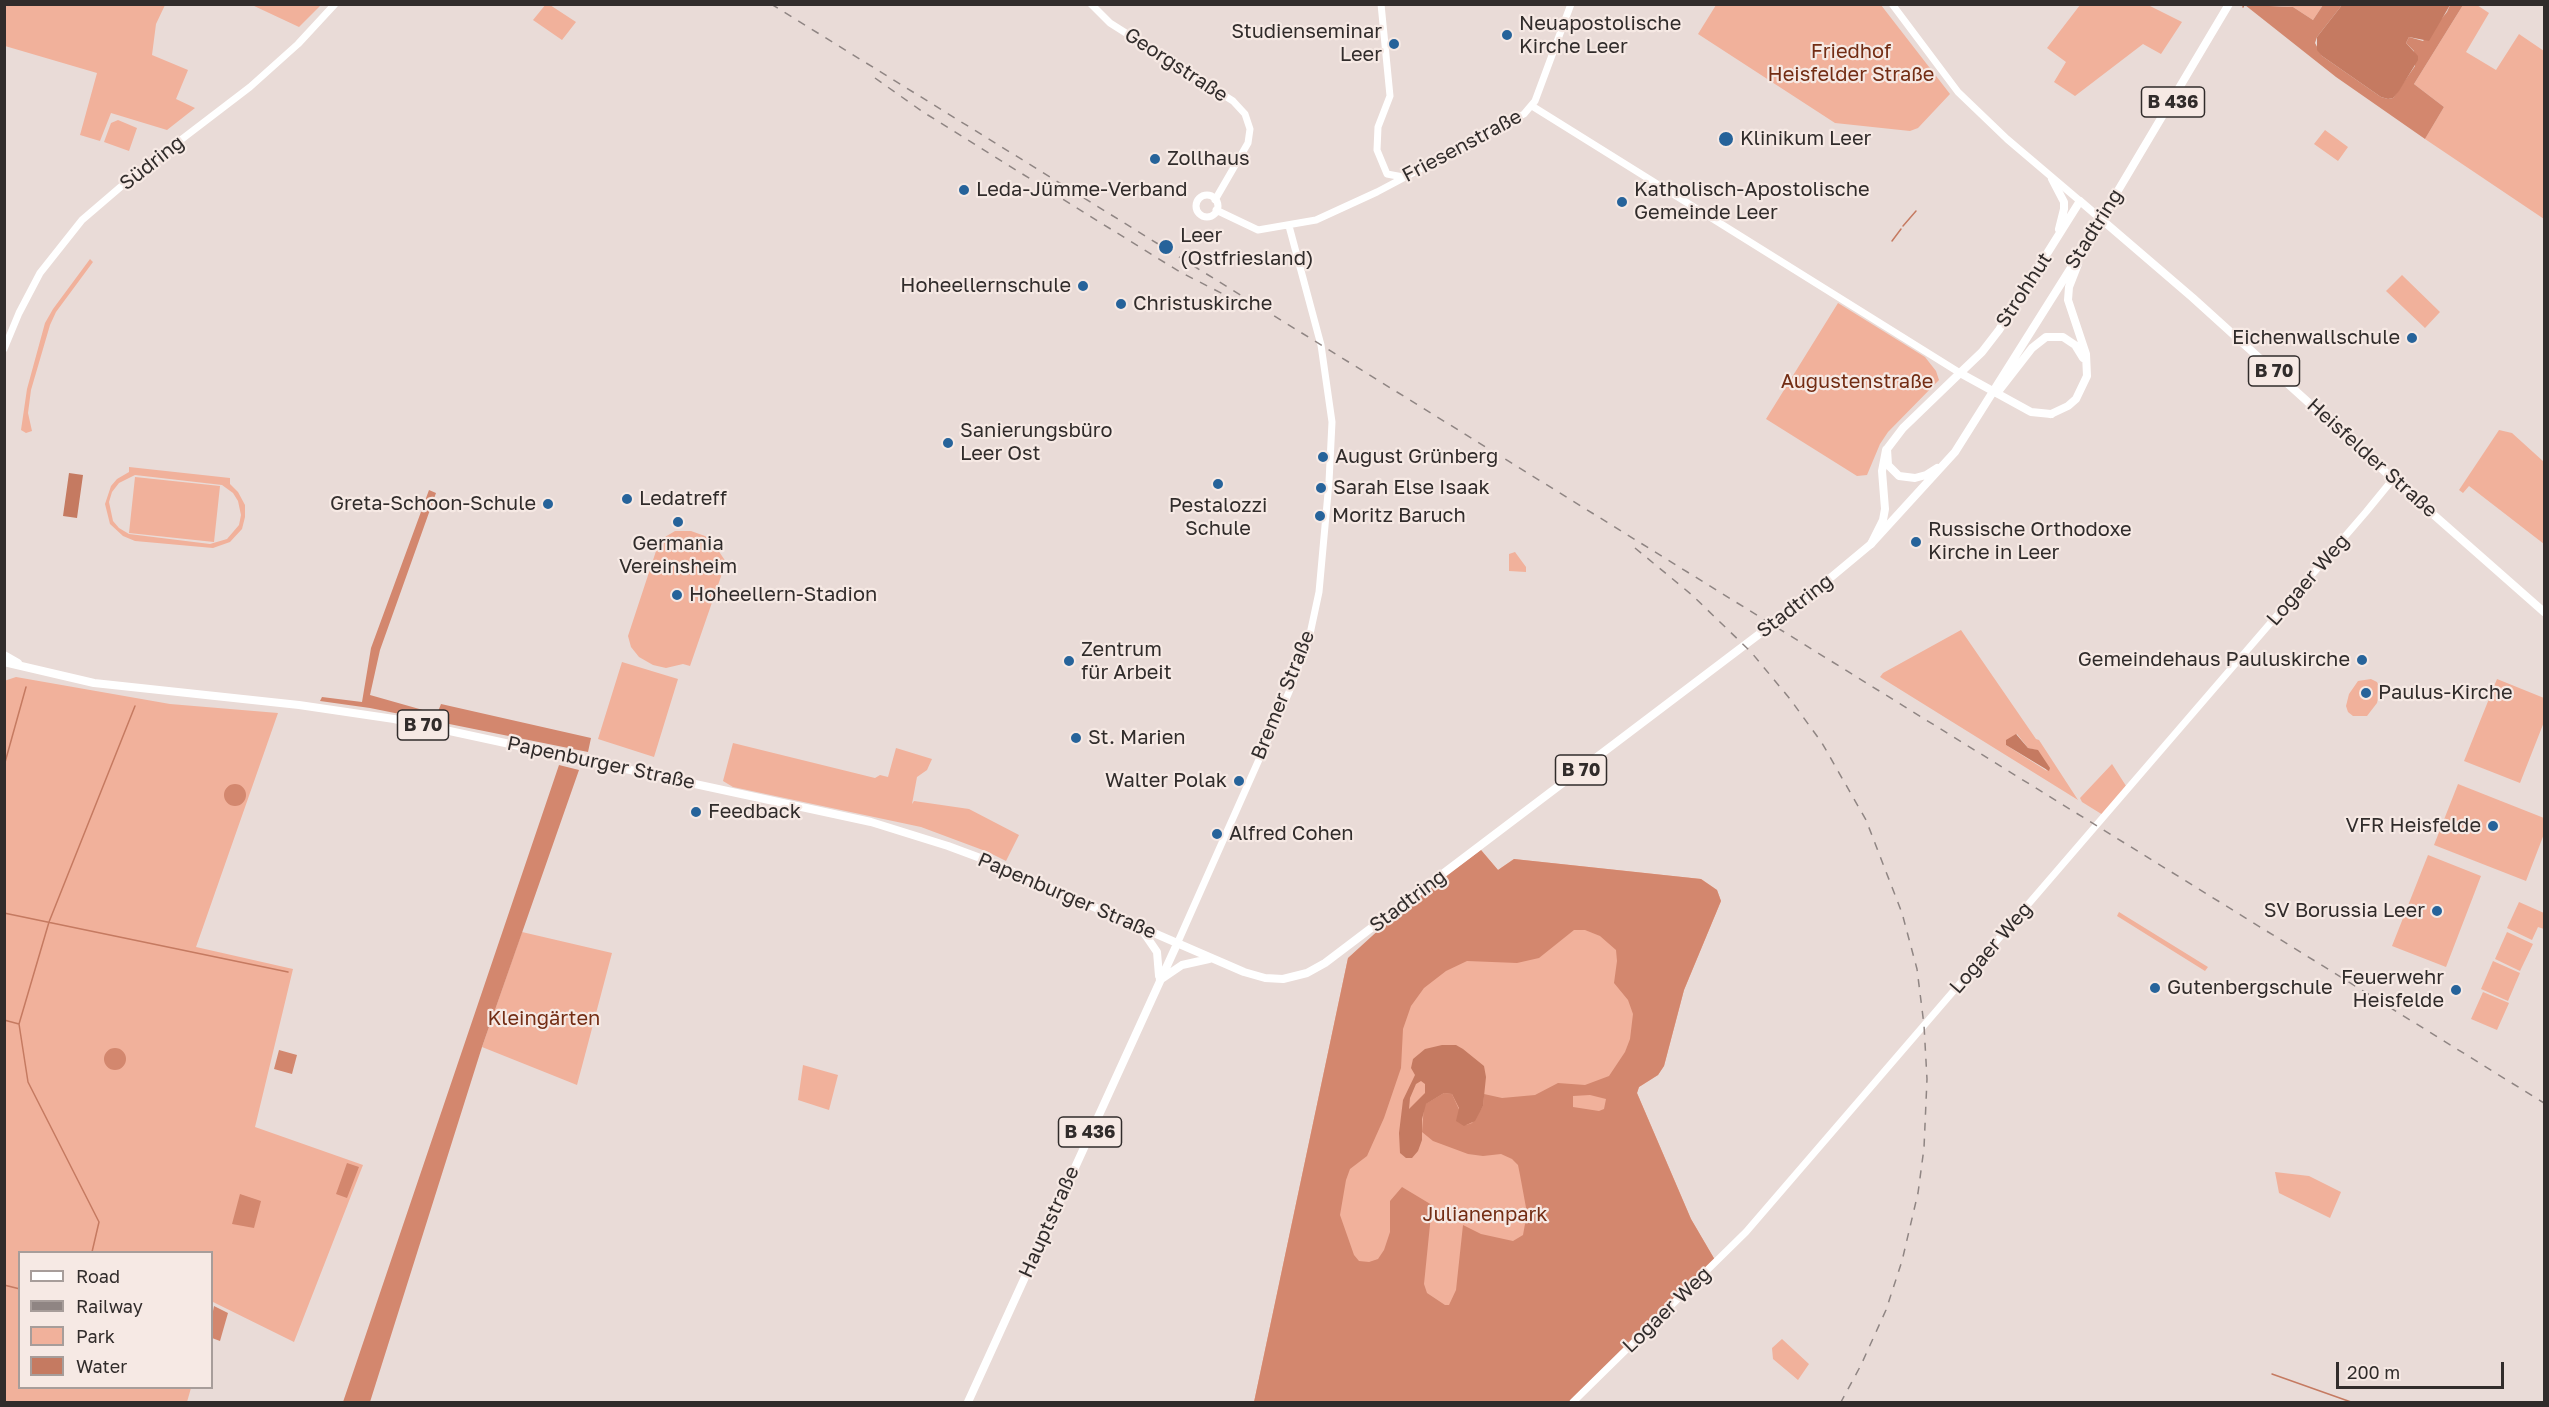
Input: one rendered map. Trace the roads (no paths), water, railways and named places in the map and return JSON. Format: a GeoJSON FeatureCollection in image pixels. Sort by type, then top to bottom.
{"type":"FeatureCollection","features":[{"type":"Feature","properties":{"kind":"highway","name":"Stadtring"},"geometry":{"type":"LineString","coordinates":[[1871,544],[1955,452],[2010,371],[2229,4]]}},
{"type":"Feature","properties":{"kind":"highway"},"geometry":{"type":"LineString","coordinates":[[2051,414],[2068,406],[2076,399],[2086,382],[2086,354],[2068,300],[2075,270],[2091,236]]}},
{"type":"Feature","properties":{"kind":"highway","name":"B 70"},"geometry":{"type":"LineString","coordinates":[[2010,371],[2032,348],[2052,335],[2063,337],[2075,345],[2087,370]]}},
{"type":"Feature","properties":{"kind":"highway","name":"B 70"},"geometry":{"type":"LineString","coordinates":[[1887,449],[1903,428],[1960,373]]}},
{"type":"Feature","properties":{"kind":"highway"},"geometry":{"type":"LineString","coordinates":[[1887,449],[1888,465],[1899,476],[1905,478],[1926,475],[1955,452]]}},
{"type":"Feature","properties":{"kind":"main road","name":"Südring"},"geometry":{"type":"LineString","coordinates":[[4,349],[19,313],[40,273],[54,252],[82,220],[132,178],[250,87],[298,44],[335,4]]}},
{"type":"Feature","properties":{"kind":"main road","name":"Georgstraße"},"geometry":{"type":"LineString","coordinates":[[1091,4],[1110,22],[1238,105],[1248,119],[1250,133],[1245,148],[1212,198]]}},
{"type":"Feature","properties":{"kind":"main road"},"geometry":{"type":"LineString","coordinates":[[1381,4],[1389,96],[1378,127],[1376,144],[1380,162],[1387,174],[1387,181],[1381,190]]}},
{"type":"Feature","properties":{"kind":"main road","name":"Friesenstraße"},"geometry":{"type":"LineString","coordinates":[[1216,210],[1258,230],[1323,218],[1524,114],[1532,106],[1571,4]]}},
{"type":"Feature","properties":{"kind":"main road","name":"Heisfelder Straße"},"geometry":{"type":"LineString","coordinates":[[1892,4],[1958,92],[2052,178],[2193,297],[2393,479],[2544,612]]}},
{"type":"Feature","properties":{"kind":"main road"},"geometry":{"type":"LineString","coordinates":[[1532,106],[1960,373],[2031,412],[2051,414]]}},
{"type":"Feature","properties":{"kind":"main road"},"geometry":{"type":"LineString","coordinates":[[1387,174],[1396,177],[1406,176]]}},
{"type":"Feature","properties":{"kind":"main road"},"geometry":{"type":"LineString","coordinates":[[2050,250],[2064,209],[2062,195],[2052,178]]}},
{"type":"Feature","properties":{"kind":"main road"},"geometry":{"type":"LineString","coordinates":[[1212,198],[1216,210],[1213,214],[1206,216],[1197,210],[1198,200],[1212,198]]}},
{"type":"Feature","properties":{"kind":"main road","name":"Strohhut"},"geometry":{"type":"LineString","coordinates":[[1960,373],[1982,352],[1999,330],[2080,201]]}},
{"type":"Feature","properties":{"kind":"main road","name":"Bremer Straße"},"geometry":{"type":"LineString","coordinates":[[1177,944],[1289,692],[1311,634],[1323,553],[1332,422],[1325,364],[1317,325],[1289,226]]}},
{"type":"Feature","properties":{"kind":"main road","name":"B 70"},"geometry":{"type":"LineString","coordinates":[[1871,544],[1883,520],[1885,509],[1882,471],[1887,449]]}},
{"type":"Feature","properties":{"kind":"main road","name":"Logaer Weg"},"geometry":{"type":"LineString","coordinates":[[1573,1402],[1746,1232],[2393,479]]}},
{"type":"Feature","properties":{"kind":"main road","name":"Stadtring"},"geometry":{"type":"LineString","coordinates":[[1177,944],[1210,959],[1265,978],[1283,979],[1315,969],[1735,653],[1871,544]]}},
{"type":"Feature","properties":{"kind":"main road"},"geometry":{"type":"LineString","coordinates":[[4,655],[24,667]]}},
{"type":"Feature","properties":{"kind":"main road","name":"Papenburger Straße"},"geometry":{"type":"LineString","coordinates":[[4,662],[94,683],[299,705],[394,719],[857,819],[959,850],[1052,887],[1177,944]]}},
{"type":"Feature","properties":{"kind":"main road"},"geometry":{"type":"LineString","coordinates":[[1141,928],[1157,952],[1159,981]]}},
{"type":"Feature","properties":{"kind":"main road","name":"Hauptstraße"},"geometry":{"type":"LineString","coordinates":[[968,1402],[1177,944]]}},
{"type":"Feature","properties":{"kind":"main road"},"geometry":{"type":"LineString","coordinates":[[1159,981],[1182,965],[1210,959]]}},
{"type":"Feature","properties":{"kind":"water"},"geometry":{"type":"Polygon","coordinates":[[[2450,4],[2429,41],[2409,37],[2406,43],[2418,56],[2418,60],[2399,91],[2393,98],[2388,99],[2381,97],[2322,56],[2317,50],[2317,37],[2342,5],[2450,4]]]}},
{"type":"Feature","properties":{"kind":"water"},"geometry":{"type":"Polygon","coordinates":[[[69,473],[83,475],[77,518],[63,516],[69,473]]]}},
{"type":"Feature","properties":{"kind":"water"},"geometry":{"type":"Polygon","coordinates":[[[2016,734],[2028,748],[2038,750],[2050,768],[2049,771],[2006,745],[2006,740],[2016,734]]]}},
{"type":"Feature","properties":{"kind":"water"},"geometry":{"type":"Polygon","coordinates":[[[1456,1045],[1484,1066],[1486,1077],[1483,1106],[1475,1121],[1464,1126],[1456,1121],[1459,1108],[1452,1094],[1444,1093],[1426,1104],[1422,1119],[1422,1140],[1418,1151],[1412,1158],[1406,1158],[1400,1153],[1399,1133],[1403,1100],[1415,1075],[1411,1068],[1413,1059],[1425,1049],[1456,1045]],[[1421,1081],[1416,1084],[1410,1098],[1409,1109],[1425,1093],[1425,1084],[1421,1081]]]}},
{"type":"Feature","properties":{"kind":"waterway"},"geometry":{"type":"LineString","coordinates":[[1903,226],[1916,211]]}},
{"type":"Feature","properties":{"kind":"waterway"},"geometry":{"type":"LineString","coordinates":[[1892,241],[1901,229]]}},
{"type":"Feature","properties":{"kind":"waterway"},"geometry":{"type":"LineString","coordinates":[[4,766],[26,687]]}},
{"type":"Feature","properties":{"kind":"waterway"},"geometry":{"type":"LineString","coordinates":[[92,1251],[99,1222],[28,1082],[19,1024],[49,922],[135,706]]}},
{"type":"Feature","properties":{"kind":"waterway"},"geometry":{"type":"LineString","coordinates":[[4,913],[288,972]]}},
{"type":"Feature","properties":{"kind":"waterway"},"geometry":{"type":"LineString","coordinates":[[4,1020],[19,1024]]}},
{"type":"Feature","properties":{"kind":"waterway"},"geometry":{"type":"LineString","coordinates":[[4,1285],[18,1288]]}},
{"type":"Feature","properties":{"kind":"waterway"},"geometry":{"type":"LineString","coordinates":[[2272,1374],[2351,1402]]}},
{"type":"Feature","properties":{"kind":"railway"},"geometry":{"type":"LineString","coordinates":[[771,4],[2544,1103]]}},
{"type":"Feature","properties":{"kind":"railway"},"geometry":{"type":"LineString","coordinates":[[875,78],[923,112],[1180,272],[1227,296]]}},
{"type":"Feature","properties":{"kind":"railway"},"geometry":{"type":"LineString","coordinates":[[1635,548],[1692,595],[1751,652],[1790,699],[1822,743],[1866,820],[1902,913],[1917,969],[1924,1025],[1927,1079],[1924,1148],[1918,1193],[1902,1261],[1886,1310],[1841,1402]]}},
{"type":"Feature","properties":{"kind":"place","name":"Neuapostolische Kirche Leer"},"geometry":{"type":"Point","coordinates":[1507,35]}},
{"type":"Feature","properties":{"kind":"place","name":"Studienseminar Leer"},"geometry":{"type":"Point","coordinates":[1394,44]}},
{"type":"Feature","properties":{"kind":"place","name":"Klinikum Leer"},"geometry":{"type":"Point","coordinates":[1726,139]}},
{"type":"Feature","properties":{"kind":"place","name":"Zollhaus"},"geometry":{"type":"Point","coordinates":[1155,159]}},
{"type":"Feature","properties":{"kind":"place","name":"Leda-Jümme-Verband"},"geometry":{"type":"Point","coordinates":[964,190]}},
{"type":"Feature","properties":{"kind":"place","name":"Katholisch-Apostolische Gemeinde Leer"},"geometry":{"type":"Point","coordinates":[1622,202]}},
{"type":"Feature","properties":{"kind":"place","name":"Leer (Ostfriesland)"},"geometry":{"type":"Point","coordinates":[1166,247]}},
{"type":"Feature","properties":{"kind":"place","name":"Hoheellernschule"},"geometry":{"type":"Point","coordinates":[1083,286]}},
{"type":"Feature","properties":{"kind":"place","name":"Christuskirche"},"geometry":{"type":"Point","coordinates":[1121,304]}},
{"type":"Feature","properties":{"kind":"place","name":"Eichenwallschule"},"geometry":{"type":"Point","coordinates":[2412,338]}},
{"type":"Feature","properties":{"kind":"place","name":"Sanierungsbüro Leer Ost"},"geometry":{"type":"Point","coordinates":[948,443]}},
{"type":"Feature","properties":{"kind":"place","name":"August Grünberg"},"geometry":{"type":"Point","coordinates":[1323,457]}},
{"type":"Feature","properties":{"kind":"place","name":"Pestalozzi Schule"},"geometry":{"type":"Point","coordinates":[1218,484]}},
{"type":"Feature","properties":{"kind":"place","name":"Sarah Else Isaak"},"geometry":{"type":"Point","coordinates":[1321,488]}},
{"type":"Feature","properties":{"kind":"place","name":"Ledatreff"},"geometry":{"type":"Point","coordinates":[627,499]}},
{"type":"Feature","properties":{"kind":"place","name":"Greta-Schoon-Schule"},"geometry":{"type":"Point","coordinates":[548,504]}},
{"type":"Feature","properties":{"kind":"place","name":"Moritz Baruch"},"geometry":{"type":"Point","coordinates":[1320,516]}},
{"type":"Feature","properties":{"kind":"place","name":"Germania Vereinsheim"},"geometry":{"type":"Point","coordinates":[678,522]}},
{"type":"Feature","properties":{"kind":"place","name":"Russische Orthodoxe Kirche in Leer"},"geometry":{"type":"Point","coordinates":[1916,542]}},
{"type":"Feature","properties":{"kind":"place","name":"Hoheellern-Stadion"},"geometry":{"type":"Point","coordinates":[677,595]}},
{"type":"Feature","properties":{"kind":"place","name":"Gemeindehaus Pauluskirche"},"geometry":{"type":"Point","coordinates":[2362,660]}},
{"type":"Feature","properties":{"kind":"place","name":"Zentrum für Arbeit"},"geometry":{"type":"Point","coordinates":[1069,661]}},
{"type":"Feature","properties":{"kind":"place","name":"Paulus-Kirche"},"geometry":{"type":"Point","coordinates":[2366,693]}},
{"type":"Feature","properties":{"kind":"place","name":"St. Marien"},"geometry":{"type":"Point","coordinates":[1076,738]}},
{"type":"Feature","properties":{"kind":"place","name":"Walter Polak"},"geometry":{"type":"Point","coordinates":[1239,781]}},
{"type":"Feature","properties":{"kind":"place","name":"Feedback"},"geometry":{"type":"Point","coordinates":[696,812]}},
{"type":"Feature","properties":{"kind":"place","name":"VFR Heisfelde"},"geometry":{"type":"Point","coordinates":[2493,826]}},
{"type":"Feature","properties":{"kind":"place","name":"Alfred Cohen"},"geometry":{"type":"Point","coordinates":[1217,834]}},
{"type":"Feature","properties":{"kind":"place","name":"SV Borussia Leer"},"geometry":{"type":"Point","coordinates":[2437,911]}},
{"type":"Feature","properties":{"kind":"place","name":"Gutenbergschule"},"geometry":{"type":"Point","coordinates":[2155,988]}},
{"type":"Feature","properties":{"kind":"place","name":"Feuerwehr Heisfelde"},"geometry":{"type":"Point","coordinates":[2456,990]}},
{"type":"Feature","properties":{"kind":"park label","name":"Friedhof Heisfelder Straße"},"geometry":{"type":"Point","coordinates":[1851,64]}},
{"type":"Feature","properties":{"kind":"park label","name":"Augustenstraße"},"geometry":{"type":"Point","coordinates":[1857,382]}},
{"type":"Feature","properties":{"kind":"park label","name":"Kleingärten"},"geometry":{"type":"Point","coordinates":[544,1019]}},
{"type":"Feature","properties":{"kind":"park label","name":"Julianenpark"},"geometry":{"type":"Point","coordinates":[1485,1215]}}]}
